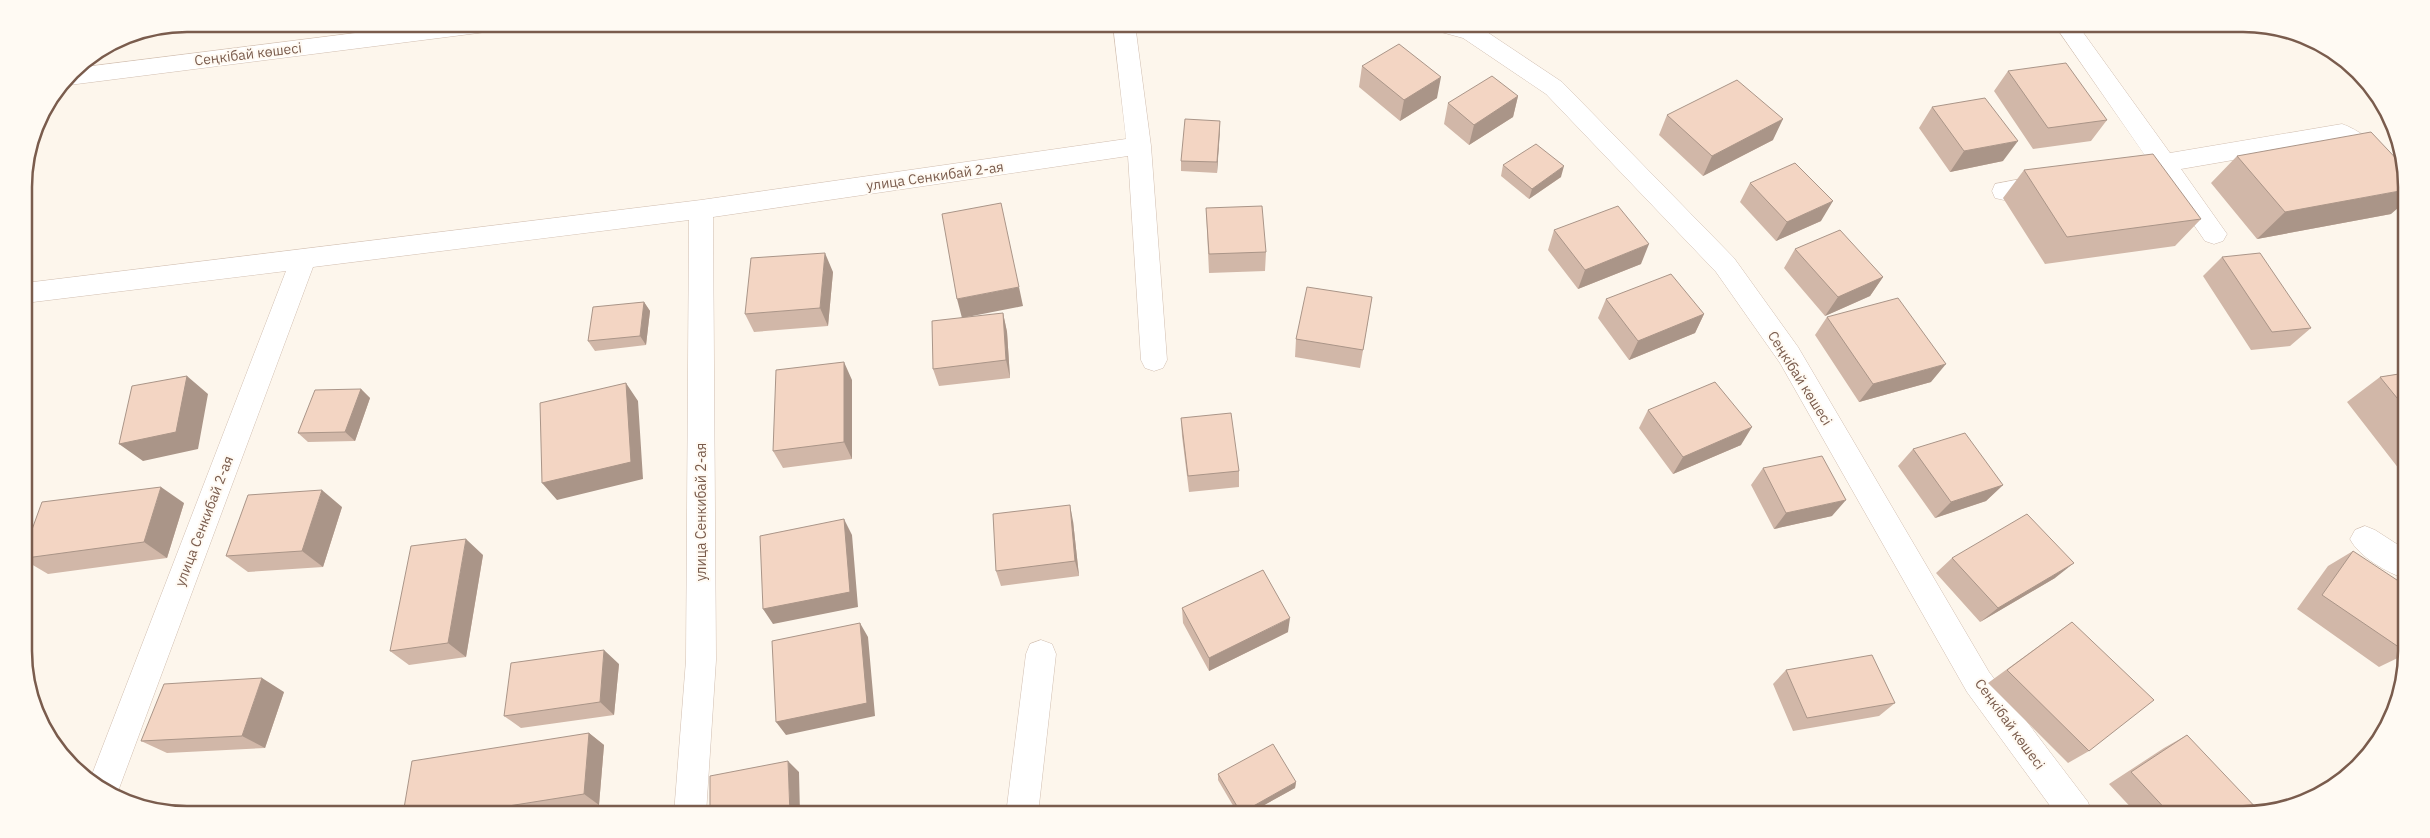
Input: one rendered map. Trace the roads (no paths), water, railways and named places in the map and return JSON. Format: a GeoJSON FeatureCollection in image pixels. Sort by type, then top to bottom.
{"type":"FeatureCollection","features":[{"type":"Feature","properties":{"kind":"street","name":"Сеңкібай көшесі"},"geometry":{"type":"LineString","coordinates":[[1471,32],[1554,88],[1725,265],[1789,355],[1978,682],[2069,805]]}},
{"type":"Feature","properties":{"kind":"street"},"geometry":{"type":"LineString","coordinates":[[2072,32],[2214,234]]}},
{"type":"Feature","properties":{"kind":"street","name":"Сеңкібай көшесі"},"geometry":{"type":"LineString","coordinates":[[79,77],[417,33]]}},
{"type":"Feature","properties":{"kind":"street"},"geometry":{"type":"LineString","coordinates":[[1125,33],[1139,146],[1154,360]]}},
{"type":"Feature","properties":{"kind":"street"},"geometry":{"type":"LineString","coordinates":[[2098,175],[2342,133],[2397,173]]}},
{"type":"Feature","properties":{"kind":"street","name":"улица Сенкибай 2-ая"},"geometry":{"type":"LineString","coordinates":[[33,292],[304,257],[701,210],[1139,146]]}},
{"type":"Feature","properties":{"kind":"street"},"geometry":{"type":"LineString","coordinates":[[2004,191],[2070,180]]}},
{"type":"Feature","properties":{"kind":"street","name":"улица Сенкибай 2-ая"},"geometry":{"type":"LineString","coordinates":[[691,806],[702,660],[701,210]]}},
{"type":"Feature","properties":{"kind":"street","name":"улица Сенкибай 2-ая"},"geometry":{"type":"LineString","coordinates":[[105,782],[304,257]]}},
{"type":"Feature","properties":{"kind":"street"},"geometry":{"type":"LineString","coordinates":[[2365,539],[2398,561]]}},
{"type":"Feature","properties":{"kind":"street"},"geometry":{"type":"LineString","coordinates":[[1023,806],[1042,654]]}}]}
